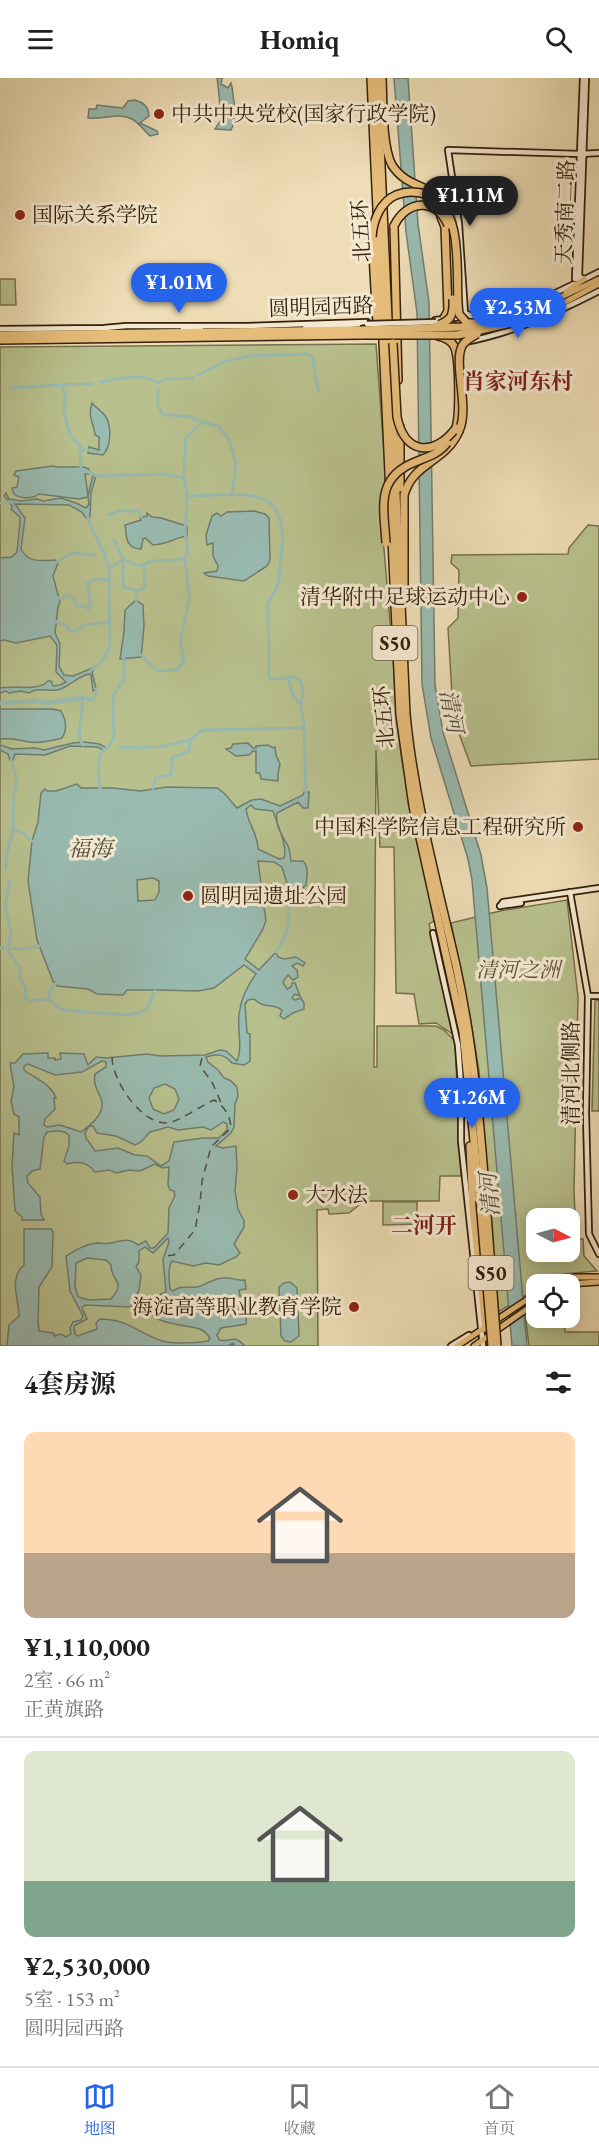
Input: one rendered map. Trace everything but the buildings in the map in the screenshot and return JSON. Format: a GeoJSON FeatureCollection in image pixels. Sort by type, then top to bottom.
{"type":"FeatureCollection","features":[{"type":"Feature","properties":{"kind":"highway","name":"北五环"},"geometry":{"type":"LineString","coordinates":[[371,78],[404,754],[413,806],[463,1032],[497,1346]]}},
{"type":"Feature","properties":{"kind":"highway","name":"北五环"},"geometry":{"type":"LineString","coordinates":[[377,78],[399,563],[398,648],[410,753],[419,804],[469,1032],[476,1086],[492,1346]]}},
{"type":"Feature","properties":{"kind":"highway"},"geometry":{"type":"LineString","coordinates":[[382,78],[387,147],[392,164],[402,176],[430,190],[443,200],[452,214],[459,314],[467,323],[484,326]]}},
{"type":"Feature","properties":{"kind":"highway"},"geometry":{"type":"LineString","coordinates":[[382,186],[390,263],[399,427],[412,444],[427,448],[443,443],[456,428]]}},
{"type":"Feature","properties":{"kind":"highway"},"geometry":{"type":"LineString","coordinates":[[386,420],[372,237],[375,219],[386,202],[394,196],[412,191],[426,194],[441,203],[455,234]]}},
{"type":"Feature","properties":{"kind":"highway"},"geometry":{"type":"LineString","coordinates":[[399,563],[400,422],[394,226],[399,216],[412,207],[423,205],[437,210],[447,222],[452,240],[453,306],[450,319],[446,323],[434,326]]}},
{"type":"Feature","properties":{"kind":"highway"},"geometry":{"type":"LineString","coordinates":[[437,210],[445,227],[448,311],[444,318]]}},
{"type":"Feature","properties":{"kind":"highway","name":"圆明园西路"},"geometry":{"type":"LineString","coordinates":[[0,332],[181,332],[484,326],[510,321]]}},
{"type":"Feature","properties":{"kind":"highway"},"geometry":{"type":"LineString","coordinates":[[398,648],[383,500],[388,483],[399,470],[444,447],[456,428],[459,409],[455,350],[448,339],[434,326]]}},
{"type":"Feature","properties":{"kind":"highway"},"geometry":{"type":"LineString","coordinates":[[398,648],[404,495],[408,483],[418,470],[445,453],[456,439],[463,416],[460,359],[462,346],[484,326]]}},
{"type":"Feature","properties":{"kind":"highway"},"geometry":{"type":"LineString","coordinates":[[181,332],[194,327]]}},
{"type":"Feature","properties":{"kind":"highway","name":"圆明园西路"},"geometry":{"type":"LineString","coordinates":[[0,340],[359,328]]}},
{"type":"Feature","properties":{"kind":"highway"},"geometry":{"type":"LineString","coordinates":[[470,1087],[471,1186],[483,1329]]}},
{"type":"Feature","properties":{"kind":"main road"},"geometry":{"type":"LineString","coordinates":[[538,308],[584,279]]}},
{"type":"Feature","properties":{"kind":"main road","name":"圆明园西路"},"geometry":{"type":"LineString","coordinates":[[510,321],[599,279]]}},
{"type":"Feature","properties":{"kind":"main road","name":"圆明园西路"},"geometry":{"type":"LineString","coordinates":[[510,321],[556,307],[599,288]]}},
{"type":"Feature","properties":{"kind":"main road"},"geometry":{"type":"LineString","coordinates":[[580,1277],[599,1276]]}},
{"type":"Feature","properties":{"kind":"main road"},"geometry":{"type":"LineString","coordinates":[[580,1283],[599,1282]]}},
{"type":"Feature","properties":{"kind":"main road"},"geometry":{"type":"LineString","coordinates":[[457,1346],[526,1301]]}},
{"type":"Feature","properties":{"kind":"main road"},"geometry":{"type":"LineString","coordinates":[[474,1346],[482,1344],[526,1309]]}},
{"type":"Feature","properties":{"kind":"street","name":"天秀南二路"},"geometry":{"type":"LineString","coordinates":[[584,279],[575,279],[585,78]]}},
{"type":"Feature","properties":{"kind":"street"},"geometry":{"type":"LineString","coordinates":[[472,316],[465,313],[459,224],[448,150],[599,153]]}},
{"type":"Feature","properties":{"kind":"street","name":"圆明园西路"},"geometry":{"type":"LineString","coordinates":[[434,326],[444,318],[491,313],[530,304],[599,272]]}},
{"type":"Feature","properties":{"kind":"street","name":"圆明园西路"},"geometry":{"type":"LineString","coordinates":[[0,332],[282,326],[359,328],[367,323],[434,326],[449,321],[465,342],[549,316],[599,288]]}},
{"type":"Feature","properties":{"kind":"street"},"geometry":{"type":"LineString","coordinates":[[491,313],[494,334]]}},
{"type":"Feature","properties":{"kind":"street"},"geometry":{"type":"LineString","coordinates":[[455,326],[454,323],[458,317]]}},
{"type":"Feature","properties":{"kind":"street"},"geometry":{"type":"LineString","coordinates":[[570,894],[500,906],[503,902],[599,890]]}},
{"type":"Feature","properties":{"kind":"street","name":"清河北侧路"},"geometry":{"type":"LineString","coordinates":[[570,894],[588,996],[586,1114],[589,1234],[599,1254]]}},
{"type":"Feature","properties":{"kind":"street"},"geometry":{"type":"LineString","coordinates":[[433,933],[458,1045],[461,1141],[483,1329],[482,1344]]}},
{"type":"Feature","properties":{"kind":"street"},"geometry":{"type":"LineString","coordinates":[[588,996],[599,996]]}},
{"type":"Feature","properties":{"kind":"street"},"geometry":{"type":"LineString","coordinates":[[451,1346],[483,1329]]}},
{"type":"Feature","properties":{"kind":"green space"},"geometry":{"type":"Polygon","coordinates":[[[0,279],[15,279],[16,305],[0,305],[0,279]]]}},
{"type":"Feature","properties":{"kind":"green space","name":"圆明园遗址公园"},"geometry":{"type":"Polygon","coordinates":[[[376,344],[386,479],[381,493],[381,513],[401,755],[434,921],[429,924],[454,1035],[436,1023],[419,1024],[414,994],[396,993],[394,847],[380,847],[376,750],[374,1067],[377,1067],[377,1026],[436,1026],[444,1030],[455,1041],[461,1176],[440,1176],[439,1201],[364,1201],[349,1213],[329,1214],[328,1209],[317,1210],[318,1346],[0,1346],[0,347],[376,344]]]}},
{"type":"Feature","properties":{"kind":"green space"},"geometry":{"type":"Polygon","coordinates":[[[588,525],[599,526],[599,759],[471,766],[458,731],[452,694],[448,628],[458,618],[459,570],[451,563],[452,555],[568,554],[569,548],[588,525]]]}},
{"type":"Feature","properties":{"kind":"green space","name":"清河之洲"},"geometry":{"type":"Polygon","coordinates":[[[567,900],[578,997],[575,1208],[526,1208],[526,1262],[580,1262],[580,1239],[583,1239],[584,1256],[597,1271],[526,1274],[526,1295],[498,1312],[479,1071],[451,923],[500,911],[567,900]]]}},
{"type":"Feature","properties":{"kind":"green space"},"geometry":{"type":"Polygon","coordinates":[[[599,1000],[599,1111],[592,1111],[595,1001],[599,1000]]]}},
{"type":"Feature","properties":{"kind":"green space"},"geometry":{"type":"Polygon","coordinates":[[[383,1202],[417,1202],[417,1224],[383,1225],[383,1202]]]}},
{"type":"Feature","properties":{"kind":"green space"},"geometry":{"type":"Polygon","coordinates":[[[527,1328],[565,1328],[565,1332],[599,1332],[599,1346],[529,1346],[527,1328]]]}},
{"type":"Feature","properties":{"kind":"water"},"geometry":{"type":"Polygon","coordinates":[[[217,78],[222,78],[221,84],[228,88],[231,83],[237,110],[233,116],[235,121],[231,130],[215,129],[221,120],[217,78]]]}},
{"type":"Feature","properties":{"kind":"water"},"geometry":{"type":"Polygon","coordinates":[[[394,78],[408,78],[418,224],[429,302],[435,685],[443,732],[481,855],[487,888],[527,1346],[512,1346],[472,880],[468,859],[431,738],[422,684],[417,313],[406,232],[394,78]]]}},
{"type":"Feature","properties":{"kind":"water"},"geometry":{"type":"Polygon","coordinates":[[[135,100],[145,105],[148,110],[149,116],[140,123],[157,131],[158,134],[150,136],[137,122],[127,117],[88,118],[89,109],[96,109],[97,105],[123,108],[128,101],[135,100]]]}},
{"type":"Feature","properties":{"kind":"water"},"geometry":{"type":"Polygon","coordinates":[[[92,403],[106,417],[109,426],[109,442],[103,455],[88,453],[89,447],[99,450],[99,437],[95,435],[90,416],[92,403]]]}},
{"type":"Feature","properties":{"kind":"water"},"geometry":{"type":"Polygon","coordinates":[[[53,466],[89,469],[89,474],[85,474],[88,496],[93,475],[96,476],[91,493],[90,517],[86,518],[82,512],[69,505],[15,504],[25,518],[21,549],[31,559],[55,560],[58,563],[53,576],[60,602],[55,633],[60,644],[59,666],[64,675],[73,676],[95,667],[92,672],[96,689],[93,691],[89,674],[57,690],[0,693],[0,688],[6,687],[32,687],[48,681],[51,681],[53,686],[66,682],[56,672],[57,645],[50,636],[16,643],[0,641],[0,558],[12,557],[17,552],[20,521],[20,517],[11,509],[12,506],[4,496],[6,493],[9,499],[21,501],[61,498],[86,508],[89,504],[88,497],[79,499],[39,494],[26,498],[14,494],[12,488],[17,487],[19,477],[14,475],[16,471],[53,466]]]}},
{"type":"Feature","properties":{"kind":"water"},"geometry":{"type":"Polygon","coordinates":[[[254,511],[265,514],[269,518],[270,560],[267,566],[244,581],[208,576],[204,573],[217,571],[218,566],[213,556],[213,543],[207,545],[206,535],[212,516],[217,513],[221,516],[227,512],[254,511]]]}},
{"type":"Feature","properties":{"kind":"water"},"geometry":{"type":"Polygon","coordinates":[[[147,513],[152,517],[187,526],[187,536],[153,545],[145,538],[141,549],[132,547],[128,542],[125,525],[141,520],[140,518],[147,516],[147,513]]]}},
{"type":"Feature","properties":{"kind":"water"},"geometry":{"type":"Polygon","coordinates":[[[136,600],[143,605],[144,627],[141,657],[120,659],[125,610],[136,600]]]}},
{"type":"Feature","properties":{"kind":"water"},"geometry":{"type":"Polygon","coordinates":[[[0,709],[61,711],[66,724],[64,735],[62,738],[38,742],[0,739],[0,709]]]}},
{"type":"Feature","properties":{"kind":"water"},"geometry":{"type":"Polygon","coordinates":[[[84,742],[99,744],[107,748],[104,750],[97,747],[70,746],[45,755],[15,754],[13,760],[10,760],[8,754],[0,750],[0,745],[12,749],[44,750],[84,742]]]}},
{"type":"Feature","properties":{"kind":"water"},"geometry":{"type":"Polygon","coordinates":[[[248,743],[253,748],[268,745],[275,747],[280,764],[278,781],[261,779],[260,773],[256,773],[256,751],[249,755],[236,756],[226,749],[231,748],[233,744],[248,743]]]}},
{"type":"Feature","properties":{"kind":"water","name":"福海"},"geometry":{"type":"Polygon","coordinates":[[[77,784],[81,788],[140,791],[167,787],[217,788],[237,808],[252,800],[261,799],[280,806],[303,795],[304,792],[309,792],[308,808],[303,808],[298,802],[277,813],[277,822],[273,811],[255,809],[251,805],[246,809],[258,849],[279,859],[284,858],[285,848],[281,833],[289,848],[291,861],[303,861],[307,872],[306,885],[299,891],[289,890],[282,867],[274,862],[258,861],[266,921],[245,959],[259,970],[276,952],[278,957],[284,959],[296,957],[305,963],[303,966],[297,963],[292,966],[297,970],[298,977],[293,980],[288,975],[283,982],[287,989],[295,983],[300,996],[295,994],[292,998],[295,1000],[301,998],[304,1009],[284,1019],[280,1016],[282,1010],[275,1006],[262,1004],[254,999],[248,1000],[245,1004],[247,1033],[250,1034],[250,1061],[244,1065],[232,1063],[220,1055],[206,1057],[224,1078],[237,1087],[234,1127],[231,1133],[216,1146],[223,1148],[236,1146],[235,1191],[244,1227],[234,1244],[240,1253],[219,1265],[206,1263],[193,1266],[172,1261],[169,1270],[170,1289],[173,1291],[182,1287],[197,1287],[221,1278],[245,1280],[246,1289],[239,1290],[240,1296],[244,1296],[244,1304],[239,1305],[240,1311],[246,1311],[246,1324],[221,1328],[217,1335],[219,1340],[235,1339],[245,1346],[235,1346],[233,1343],[228,1346],[7,1346],[9,1325],[19,1316],[15,1283],[19,1270],[24,1265],[24,1229],[51,1229],[53,1232],[52,1267],[39,1287],[39,1331],[53,1333],[55,1336],[61,1334],[66,1337],[71,1334],[70,1328],[73,1322],[81,1320],[83,1316],[70,1291],[66,1256],[89,1245],[124,1240],[138,1245],[146,1241],[150,1248],[154,1248],[168,1233],[169,1208],[175,1196],[174,1191],[170,1190],[168,1185],[169,1167],[162,1168],[155,1164],[140,1171],[129,1170],[116,1173],[109,1170],[95,1172],[83,1163],[67,1164],[64,1161],[69,1146],[69,1135],[61,1131],[47,1132],[44,1137],[40,1169],[32,1171],[27,1176],[28,1183],[40,1197],[41,1214],[44,1220],[22,1220],[22,1217],[15,1211],[12,1166],[14,1133],[19,1135],[19,1117],[14,1114],[11,1101],[14,1087],[10,1063],[15,1063],[23,1054],[48,1053],[48,1058],[55,1058],[55,1060],[61,1059],[60,1053],[84,1054],[88,1065],[96,1057],[147,1054],[205,1055],[220,1050],[226,1051],[237,1061],[240,1050],[240,1008],[245,993],[256,974],[244,965],[214,988],[198,991],[127,990],[123,995],[97,994],[88,989],[57,986],[37,940],[28,881],[32,841],[38,822],[41,793],[45,789],[56,791],[77,784]],[[153,878],[137,880],[138,901],[155,900],[159,892],[159,881],[153,878]],[[102,1061],[82,1072],[55,1075],[28,1064],[24,1066],[24,1070],[46,1085],[56,1098],[54,1098],[55,1109],[45,1119],[44,1125],[47,1127],[60,1125],[81,1132],[94,1121],[100,1112],[102,1101],[96,1087],[95,1074],[106,1067],[106,1062],[102,1061]],[[165,1084],[154,1088],[149,1098],[153,1109],[164,1114],[174,1110],[179,1099],[175,1089],[165,1084]],[[223,1122],[211,1130],[203,1127],[178,1130],[168,1127],[150,1132],[135,1145],[116,1136],[97,1133],[93,1126],[89,1126],[85,1133],[95,1151],[118,1148],[135,1155],[147,1156],[161,1166],[169,1161],[174,1142],[219,1138],[227,1130],[227,1124],[223,1122]],[[168,1238],[153,1253],[145,1247],[139,1251],[139,1262],[136,1267],[141,1275],[139,1290],[131,1307],[85,1305],[82,1308],[87,1319],[74,1326],[75,1334],[78,1336],[97,1329],[96,1323],[100,1319],[118,1321],[166,1342],[208,1341],[210,1338],[202,1330],[159,1320],[153,1316],[150,1311],[152,1302],[157,1296],[166,1292],[163,1259],[169,1242],[168,1238]],[[87,1258],[76,1263],[75,1287],[78,1297],[89,1300],[111,1299],[118,1285],[111,1265],[106,1260],[87,1258]]]}},
{"type":"Feature","properties":{"kind":"water"},"geometry":{"type":"Polygon","coordinates":[[[290,1282],[297,1288],[299,1336],[291,1342],[285,1341],[281,1336],[279,1287],[290,1282]]]}},
{"type":"Feature","properties":{"kind":"waterway"},"geometry":{"type":"LineString","coordinates":[[199,375],[223,362],[250,356],[306,354],[313,357],[319,391]]}},
{"type":"Feature","properties":{"kind":"waterway"},"geometry":{"type":"LineString","coordinates":[[101,382],[130,377],[145,378],[158,383],[166,379],[193,378]]}},
{"type":"Feature","properties":{"kind":"waterway"},"geometry":{"type":"LineString","coordinates":[[81,469],[80,446],[70,435],[64,411],[65,394],[61,385],[92,384]]}},
{"type":"Feature","properties":{"kind":"waterway"},"geometry":{"type":"LineString","coordinates":[[10,388],[61,385]]}},
{"type":"Feature","properties":{"kind":"waterway"},"geometry":{"type":"LineString","coordinates":[[158,390],[158,405],[162,414],[191,417],[218,426],[229,439],[236,464],[232,494]]}},
{"type":"Feature","properties":{"kind":"waterway"},"geometry":{"type":"LineString","coordinates":[[202,422],[186,438],[184,478],[187,496],[258,497],[270,503],[279,515],[282,532],[279,578],[268,605],[269,675],[270,679],[288,678],[294,697],[301,705],[304,728]]}},
{"type":"Feature","properties":{"kind":"waterway"},"geometry":{"type":"LineString","coordinates":[[80,450],[89,450]]}},
{"type":"Feature","properties":{"kind":"waterway"},"geometry":{"type":"LineString","coordinates":[[86,471],[98,476],[164,474],[184,478]]}},
{"type":"Feature","properties":{"kind":"waterway"},"geometry":{"type":"LineString","coordinates":[[114,540],[123,559],[136,565],[185,557],[188,552],[185,532],[187,496]]}},
{"type":"Feature","properties":{"kind":"waterway"},"geometry":{"type":"LineString","coordinates":[[0,503],[11,502]]}},
{"type":"Feature","properties":{"kind":"waterway"},"geometry":{"type":"LineString","coordinates":[[108,515],[118,511],[137,511],[141,517]]}},
{"type":"Feature","properties":{"kind":"waterway"},"geometry":{"type":"LineString","coordinates":[[87,515],[105,555]]}},
{"type":"Feature","properties":{"kind":"waterway"},"geometry":{"type":"LineString","coordinates":[[55,563],[72,553],[95,555]]}},
{"type":"Feature","properties":{"kind":"waterway"},"geometry":{"type":"LineString","coordinates":[[105,555],[109,569]]}},
{"type":"Feature","properties":{"kind":"waterway"},"geometry":{"type":"LineString","coordinates":[[141,655],[158,671],[177,670],[184,661],[180,641],[189,601],[185,557]]}},
{"type":"Feature","properties":{"kind":"waterway"},"geometry":{"type":"LineString","coordinates":[[123,559],[123,587],[137,591]]}},
{"type":"Feature","properties":{"kind":"waterway"},"geometry":{"type":"LineString","coordinates":[[91,670],[100,664],[110,647],[109,569],[123,559]]}},
{"type":"Feature","properties":{"kind":"waterway"},"geometry":{"type":"LineString","coordinates":[[136,600],[137,591],[145,588],[144,565]]}},
{"type":"Feature","properties":{"kind":"waterway"},"geometry":{"type":"LineString","coordinates":[[56,598],[63,598],[65,595],[73,597],[77,606],[85,606],[88,609],[91,607],[87,583],[93,580],[109,579]]}},
{"type":"Feature","properties":{"kind":"waterway"},"geometry":{"type":"LineString","coordinates":[[54,621],[76,631],[84,625],[109,622]]}},
{"type":"Feature","properties":{"kind":"waterway"},"geometry":{"type":"LineString","coordinates":[[100,792],[99,761],[102,752],[111,744],[114,737],[113,696],[124,679],[124,658]]}},
{"type":"Feature","properties":{"kind":"waterway"},"geometry":{"type":"LineString","coordinates":[[288,678],[294,677],[301,681],[303,689],[301,705]]}},
{"type":"Feature","properties":{"kind":"waterway"},"geometry":{"type":"LineString","coordinates":[[83,745],[79,736],[83,698],[93,700],[96,689]]}},
{"type":"Feature","properties":{"kind":"waterway"},"geometry":{"type":"LineString","coordinates":[[0,703],[40,701],[46,703],[83,698]]}},
{"type":"Feature","properties":{"kind":"waterway"},"geometry":{"type":"LineString","coordinates":[[118,747],[164,746],[190,740],[205,730],[304,728],[306,792]]}},
{"type":"Feature","properties":{"kind":"waterway"},"geometry":{"type":"LineString","coordinates":[[153,788],[156,778],[171,775],[172,758],[189,751],[190,740]]}},
{"type":"Feature","properties":{"kind":"waterway"},"geometry":{"type":"LineString","coordinates":[[6,869],[6,858],[13,830],[17,780],[11,760]]}},
{"type":"Feature","properties":{"kind":"waterway"},"geometry":{"type":"LineString","coordinates":[[13,830],[23,833],[32,841]]}},
{"type":"Feature","properties":{"kind":"waterway"},"geometry":{"type":"LineString","coordinates":[[10,881],[5,906],[11,932],[8,951],[20,968],[20,980],[26,988],[25,998],[31,1001],[49,999],[60,1009],[126,1015],[146,1011],[155,991]]}},
{"type":"Feature","properties":{"kind":"waterway"},"geometry":{"type":"LineString","coordinates":[[276,952],[287,929],[289,890]]}},
{"type":"Feature","properties":{"kind":"waterway"},"geometry":{"type":"LineString","coordinates":[[0,948],[23,949],[39,946]]}},
{"type":"Feature","properties":{"kind":"waterway"},"geometry":{"type":"LineString","coordinates":[[49,999],[50,990],[55,984]]}},
{"type":"Feature","properties":{"kind":"waterway"},"geometry":{"type":"LineString","coordinates":[[246,1315],[261,1308]]}},
{"type":"Feature","properties":{"kind":"ferry route"},"geometry":{"type":"LineString","coordinates":[[112,1057],[113,1067],[123,1089],[138,1109],[148,1117],[158,1122],[172,1122],[214,1100],[228,1115],[231,1128],[211,1147],[202,1181],[195,1230],[174,1255],[165,1256]]}},
{"type":"Feature","properties":{"kind":"ferry route"},"geometry":{"type":"LineString","coordinates":[[202,1058],[200,1066],[212,1082],[222,1105]]}},
{"type":"Feature","properties":{"kind":"place","name":"中共中央党校(国家行政学院)"},"geometry":{"type":"Point","coordinates":[159,114]}},
{"type":"Feature","properties":{"kind":"place","name":"国际关系学院"},"geometry":{"type":"Point","coordinates":[20,215]}},
{"type":"Feature","properties":{"kind":"place","name":"清华附中足球运动中心"},"geometry":{"type":"Point","coordinates":[522,597]}},
{"type":"Feature","properties":{"kind":"place","name":"中国科学院信息工程研究所"},"geometry":{"type":"Point","coordinates":[578,827]}},
{"type":"Feature","properties":{"kind":"place","name":"圆明园遗址公园"},"geometry":{"type":"Point","coordinates":[188,896]}},
{"type":"Feature","properties":{"kind":"place","name":"大水法"},"geometry":{"type":"Point","coordinates":[293,1195]}},
{"type":"Feature","properties":{"kind":"place","name":"海淀高等职业教育学院"},"geometry":{"type":"Point","coordinates":[354,1307]}},
{"type":"Feature","properties":{"kind":"district","name":"肖家河东村"},"geometry":{"type":"Point","coordinates":[518,381]}},
{"type":"Feature","properties":{"kind":"district","name":"二河开"},"geometry":{"type":"Point","coordinates":[424,1225]}},
{"type":"Feature","properties":{"kind":"water label","name":"清河"},"geometry":{"type":"Point","coordinates":[452,711]}},
{"type":"Feature","properties":{"kind":"water label","name":"清河"},"geometry":{"type":"Point","coordinates":[489,1195]}}]}
